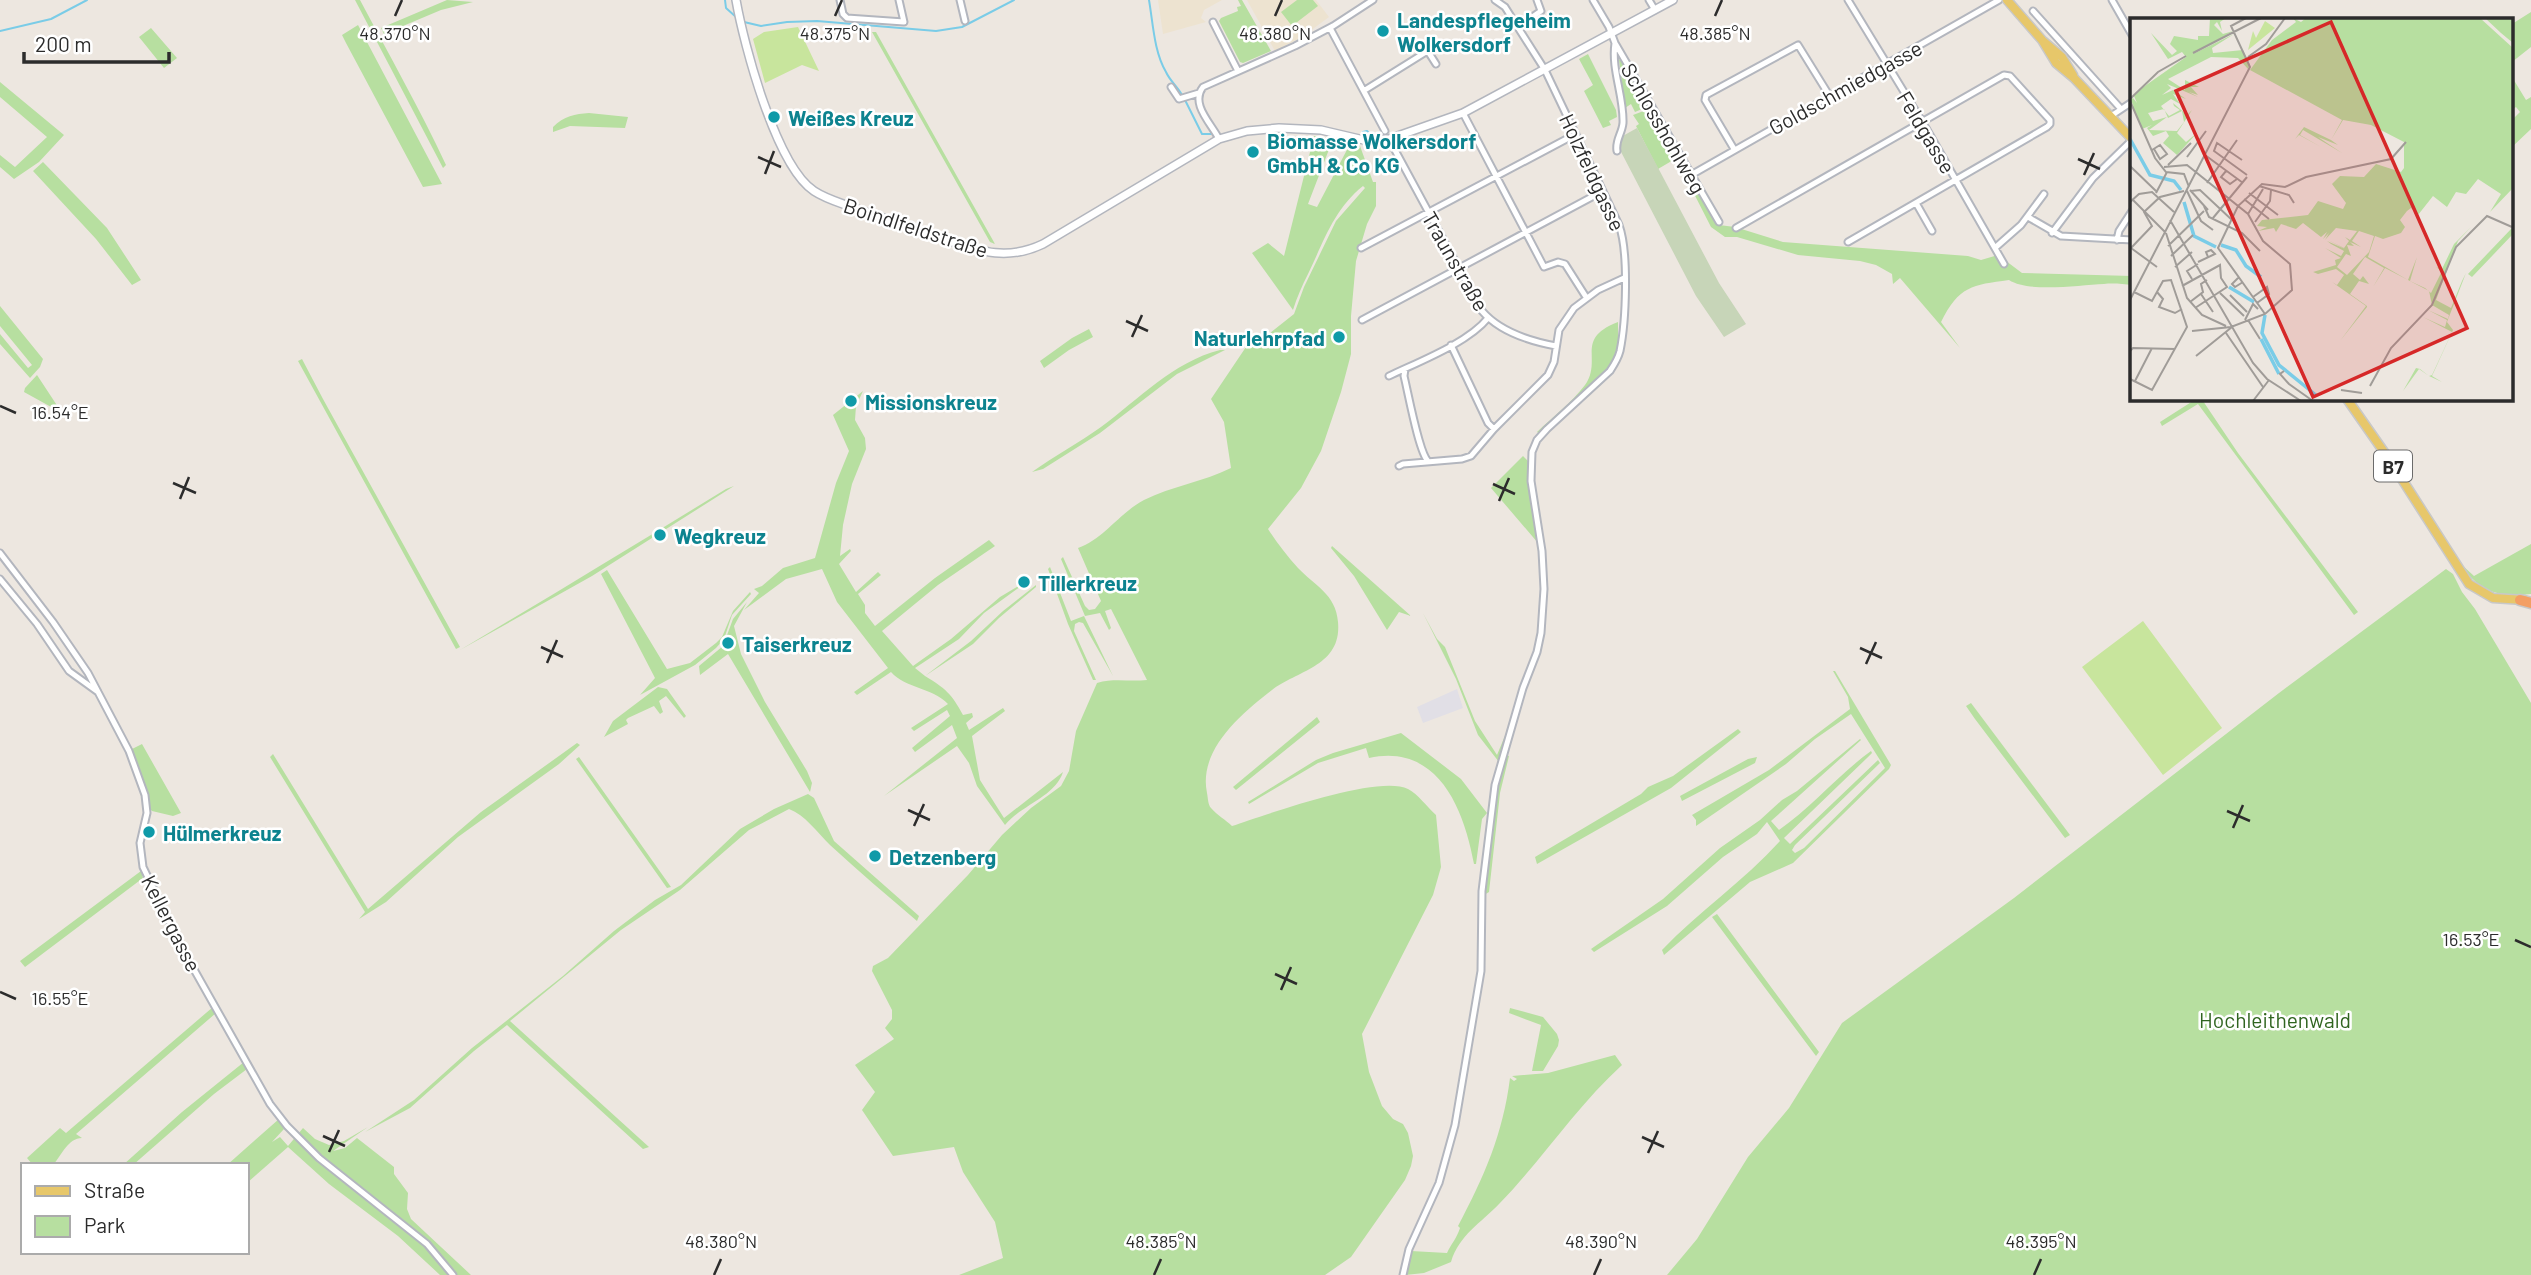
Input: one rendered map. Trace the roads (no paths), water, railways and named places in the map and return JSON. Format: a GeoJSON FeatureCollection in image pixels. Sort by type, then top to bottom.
{"type":"FeatureCollection","features":[{"type":"Feature","properties":{"kind":"main road"},"geometry":{"type":"LineString","coordinates":[[2007,0],[2042,40],[2056,63],[2074,78],[2130,138]]}},
{"type":"Feature","properties":{"kind":"main road","name":"B7"},"geometry":{"type":"LineString","coordinates":[[2348,401],[2391,462],[2465,580],[2478,592],[2488,596],[2527,601]]}},
{"type":"Feature","properties":{"kind":"street","name":"Boindlfeldstraße"},"geometry":{"type":"LineString","coordinates":[[736,0],[752,69],[773,126],[792,163],[811,189],[860,210],[986,252],[1015,254],[1043,244],[1219,139],[1266,129],[1300,128],[1331,131],[1375,142],[1387,135]]}},
{"type":"Feature","properties":{"kind":"street"},"geometry":{"type":"LineString","coordinates":[[840,0],[843,14],[847,18],[904,22],[899,0]]}},
{"type":"Feature","properties":{"kind":"street"},"geometry":{"type":"LineString","coordinates":[[960,0],[965,21]]}},
{"type":"Feature","properties":{"kind":"street"},"geometry":{"type":"LineString","coordinates":[[1219,139],[1198,104],[1199,93],[1203,87],[1295,46],[1330,28],[1373,0]]}},
{"type":"Feature","properties":{"kind":"street","name":"Holzfeldgasse"},"geometry":{"type":"LineString","coordinates":[[1403,1275],[1409,1249],[1439,1183],[1455,1125],[1480,971],[1482,891],[1494,785],[1541,633],[1543,569],[1531,481],[1531,459],[1541,436],[1605,376],[1617,360],[1622,337],[1624,242],[1619,225],[1545,70],[1505,7],[1495,0]]}},
{"type":"Feature","properties":{"kind":"street"},"geometry":{"type":"LineString","coordinates":[[1518,27],[1541,11],[1537,0]]}},
{"type":"Feature","properties":{"kind":"street","name":"Schlosshohlweg"},"geometry":{"type":"LineString","coordinates":[[1593,0],[1719,222]]}},
{"type":"Feature","properties":{"kind":"street"},"geometry":{"type":"LineString","coordinates":[[1649,0],[1655,10]]}},
{"type":"Feature","properties":{"kind":"street"},"geometry":{"type":"LineString","coordinates":[[1387,135],[1463,113],[1673,0]]}},
{"type":"Feature","properties":{"kind":"street","name":"Feldgasse"},"geometry":{"type":"LineString","coordinates":[[1848,0],[2004,264]]}},
{"type":"Feature","properties":{"kind":"street","name":"Goldschmiedgasse"},"geometry":{"type":"LineString","coordinates":[[1691,175],[1998,0]]}},
{"type":"Feature","properties":{"kind":"street"},"geometry":{"type":"LineString","coordinates":[[2112,0],[2130,32]]}},
{"type":"Feature","properties":{"kind":"street"},"geometry":{"type":"LineString","coordinates":[[2033,11],[2121,109]]}},
{"type":"Feature","properties":{"kind":"street"},"geometry":{"type":"LineString","coordinates":[[1213,22],[1238,71]]}},
{"type":"Feature","properties":{"kind":"street","name":"Traunstraße"},"geometry":{"type":"LineString","coordinates":[[1330,28],[1477,305],[1488,318],[1516,334],[1556,346]]}},
{"type":"Feature","properties":{"kind":"street"},"geometry":{"type":"LineString","coordinates":[[1615,43],[1623,125],[1616,142],[1617,151]]}},
{"type":"Feature","properties":{"kind":"street"},"geometry":{"type":"LineString","coordinates":[[1734,149],[1706,102],[1705,97],[1708,94],[1798,45],[1829,95]]}},
{"type":"Feature","properties":{"kind":"street"},"geometry":{"type":"LineString","coordinates":[[1365,90],[1426,52],[1436,64]]}},
{"type":"Feature","properties":{"kind":"street"},"geometry":{"type":"LineString","coordinates":[[1736,228],[2007,75],[2050,120],[2047,127],[1848,242]]}},
{"type":"Feature","properties":{"kind":"street"},"geometry":{"type":"LineString","coordinates":[[1171,87],[1179,99],[1199,93]]}},
{"type":"Feature","properties":{"kind":"street"},"geometry":{"type":"LineString","coordinates":[[2111,116],[2130,103]]}},
{"type":"Feature","properties":{"kind":"street"},"geometry":{"type":"LineString","coordinates":[[1463,113],[1544,267],[1558,262],[1565,264],[1587,297]]}},
{"type":"Feature","properties":{"kind":"street"},"geometry":{"type":"LineString","coordinates":[[1361,248],[1576,134]]}},
{"type":"Feature","properties":{"kind":"street"},"geometry":{"type":"LineString","coordinates":[[2052,233],[2093,178],[2130,142]]}},
{"type":"Feature","properties":{"kind":"street"},"geometry":{"type":"LineString","coordinates":[[1362,320],[1604,191]]}},
{"type":"Feature","properties":{"kind":"street"},"geometry":{"type":"LineString","coordinates":[[1996,247],[2028,217],[2044,194]]}},
{"type":"Feature","properties":{"kind":"street"},"geometry":{"type":"LineString","coordinates":[[1916,203],[1932,231]]}},
{"type":"Feature","properties":{"kind":"street"},"geometry":{"type":"LineString","coordinates":[[2117,240],[2119,231],[2130,214]]}},
{"type":"Feature","properties":{"kind":"street"},"geometry":{"type":"LineString","coordinates":[[2028,217],[2052,233],[2067,237],[2130,240]]}},
{"type":"Feature","properties":{"kind":"street"},"geometry":{"type":"LineString","coordinates":[[1399,466],[1469,458],[1548,375],[1554,362],[1559,330],[1567,316],[1587,297],[1624,278]]}},
{"type":"Feature","properties":{"kind":"street"},"geometry":{"type":"LineString","coordinates":[[1389,376],[1451,345],[1473,332],[1488,318]]}},
{"type":"Feature","properties":{"kind":"street"},"geometry":{"type":"LineString","coordinates":[[1451,345],[1488,423],[1494,429]]}},
{"type":"Feature","properties":{"kind":"street"},"geometry":{"type":"LineString","coordinates":[[1405,369],[1404,376],[1421,445],[1428,461]]}},
{"type":"Feature","properties":{"kind":"street","name":"Kellergasse"},"geometry":{"type":"LineString","coordinates":[[0,553],[53,622],[99,693],[129,751],[145,795],[146,813],[140,855],[155,895],[270,1104],[319,1158],[427,1244],[453,1275]]}},
{"type":"Feature","properties":{"kind":"street","name":"Kellergasse"},"geometry":{"type":"LineString","coordinates":[[0,579],[37,624],[69,671],[99,693]]}},
{"type":"Feature","properties":{"kind":"waterway"},"geometry":{"type":"LineString","coordinates":[[0,31],[51,19],[87,0]]}},
{"type":"Feature","properties":{"kind":"waterway"},"geometry":{"type":"LineString","coordinates":[[725,0],[726,8],[736,17]]}},
{"type":"Feature","properties":{"kind":"waterway"},"geometry":{"type":"LineString","coordinates":[[744,22],[761,26],[817,21],[936,31],[962,27],[1014,0]]}},
{"type":"Feature","properties":{"kind":"waterway"},"geometry":{"type":"LineString","coordinates":[[1149,0],[1159,56],[1182,95]]}},
{"type":"Feature","properties":{"kind":"waterway"},"geometry":{"type":"LineString","coordinates":[[1185,100],[1202,134],[1211,134]]}},
{"type":"Feature","properties":{"kind":"waterway"},"geometry":{"type":"LineString","coordinates":[[1363,132],[1370,134]]}},
{"type":"Feature","properties":{"kind":"place","name":"Landespflegeheim Wolkersdorf"},"geometry":{"type":"Point","coordinates":[1383,31]}},
{"type":"Feature","properties":{"kind":"place","name":"Weißes Kreuz"},"geometry":{"type":"Point","coordinates":[774,117]}},
{"type":"Feature","properties":{"kind":"place","name":"Biomasse Wolkersdorf GmbH & Co KG"},"geometry":{"type":"Point","coordinates":[1253,152]}},
{"type":"Feature","properties":{"kind":"place","name":"Naturlehrpfad"},"geometry":{"type":"Point","coordinates":[1339,337]}},
{"type":"Feature","properties":{"kind":"place","name":"Missionskreuz"},"geometry":{"type":"Point","coordinates":[851,401]}},
{"type":"Feature","properties":{"kind":"place","name":"Wegkreuz"},"geometry":{"type":"Point","coordinates":[660,535]}},
{"type":"Feature","properties":{"kind":"place","name":"Tillerkreuz"},"geometry":{"type":"Point","coordinates":[1024,582]}},
{"type":"Feature","properties":{"kind":"place","name":"Taiserkreuz"},"geometry":{"type":"Point","coordinates":[728,643]}},
{"type":"Feature","properties":{"kind":"place","name":"Hülmerkreuz"},"geometry":{"type":"Point","coordinates":[149,832]}},
{"type":"Feature","properties":{"kind":"place","name":"Detzenberg"},"geometry":{"type":"Point","coordinates":[875,856]}},
{"type":"Feature","properties":{"kind":"park label","name":"Hochleithenwald"},"geometry":{"type":"Point","coordinates":[2275,1019]}}]}
